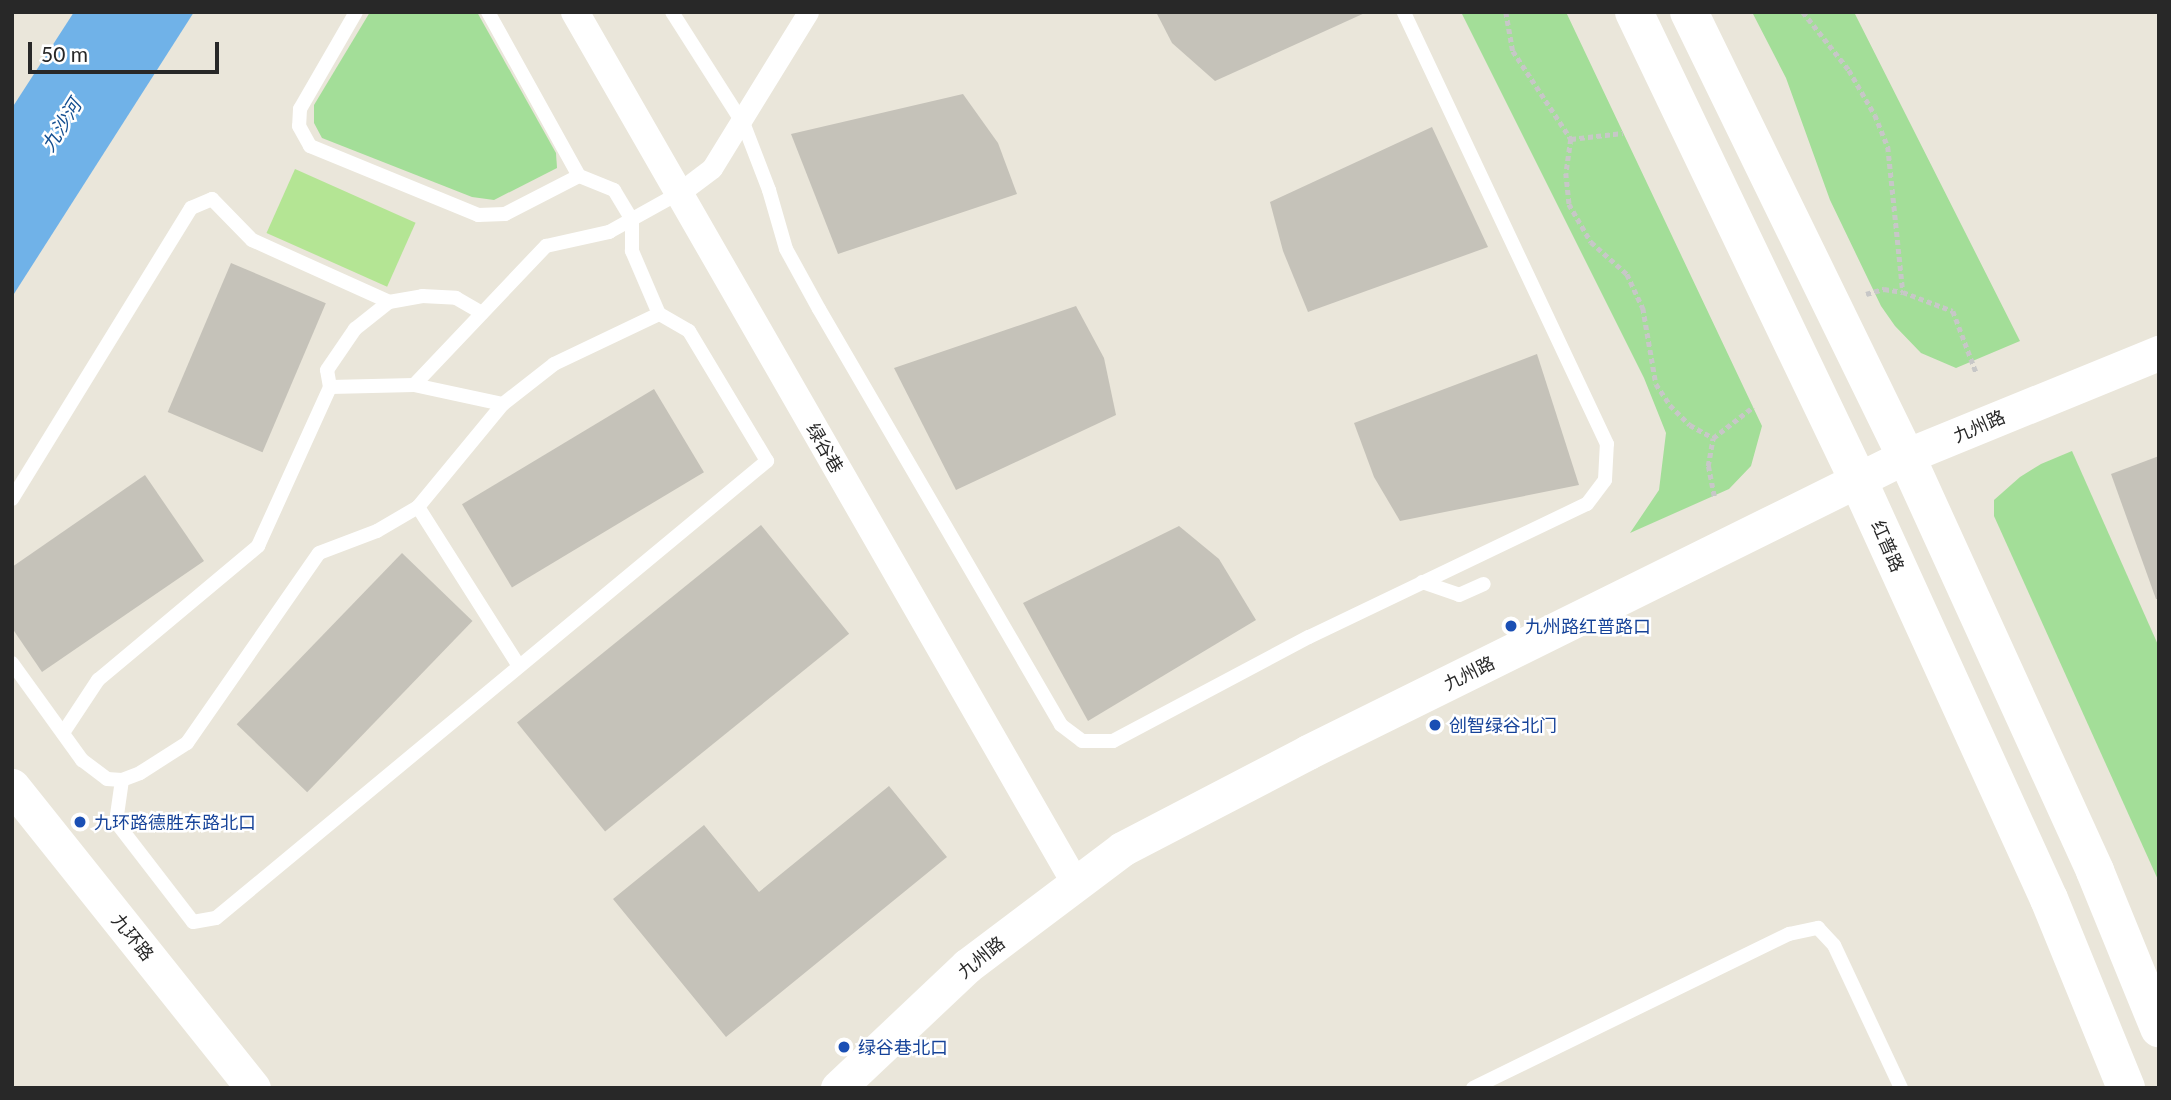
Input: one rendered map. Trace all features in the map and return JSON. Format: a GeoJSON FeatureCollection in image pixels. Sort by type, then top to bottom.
{"type":"FeatureCollection","features":[{"type":"Feature","properties":{"kind":"main road","name":"红普路"},"geometry":{"type":"LineString","coordinates":[[1634,12],[1858,480],[2049,899],[2126,1088]]}},
{"type":"Feature","properties":{"kind":"main road"},"geometry":{"type":"LineString","coordinates":[[1689,12],[1906,456],[2095,871],[2151,987],[2159,1028]]}},
{"type":"Feature","properties":{"kind":"street","name":"绿谷巷"},"geometry":{"type":"LineString","coordinates":[[575,12],[1076,884]]}},
{"type":"Feature","properties":{"kind":"street"},"geometry":{"type":"LineString","coordinates":[[679,193],[712,168],[808,12]]}},
{"type":"Feature","properties":{"kind":"street","name":"九州路"},"geometry":{"type":"LineString","coordinates":[[838,1088],[967,967],[1122,849],[1308,752],[1906,456],[2159,353]]}},
{"type":"Feature","properties":{"kind":"street","name":"九环路"},"geometry":{"type":"LineString","coordinates":[[12,786],[253,1088]]}},
{"type":"Feature","properties":{"kind":"lane"},"geometry":{"type":"LineString","coordinates":[[356,12],[300,109],[299,126],[310,146],[478,215],[505,214],[579,176]]}},
{"type":"Feature","properties":{"kind":"lane"},"geometry":{"type":"LineString","coordinates":[[122,780],[116,822],[193,922],[216,918],[767,461],[690,331],[659,314],[632,251],[632,220],[614,190],[579,176],[488,12]]}},
{"type":"Feature","properties":{"kind":"lane"},"geometry":{"type":"LineString","coordinates":[[672,12],[741,121],[769,190],[786,249],[819,309],[1061,725],[1082,741],[1113,741],[1309,637],[1587,504],[1605,480],[1608,444],[1404,12]]}},
{"type":"Feature","properties":{"kind":"lane"},"geometry":{"type":"LineString","coordinates":[[414,384],[546,246],[609,232],[679,193]]}},
{"type":"Feature","properties":{"kind":"lane"},"geometry":{"type":"LineString","coordinates":[[12,499],[191,208],[212,199],[252,240],[389,302]]}},
{"type":"Feature","properties":{"kind":"lane"},"geometry":{"type":"LineString","coordinates":[[63,733],[98,680],[258,546],[330,387],[327,370],[355,329],[389,302],[422,296],[456,298],[481,313]]}},
{"type":"Feature","properties":{"kind":"lane"},"geometry":{"type":"LineString","coordinates":[[12,663],[82,760],[107,779],[122,780],[187,743],[319,553],[377,531],[418,508],[503,404],[554,364],[659,314]]}},
{"type":"Feature","properties":{"kind":"lane"},"geometry":{"type":"LineString","coordinates":[[330,387],[414,384],[503,404]]}},
{"type":"Feature","properties":{"kind":"lane"},"geometry":{"type":"LineString","coordinates":[[418,508],[519,666]]}},
{"type":"Feature","properties":{"kind":"lane"},"geometry":{"type":"LineString","coordinates":[[1422,582],[1459,595],[1484,584]]}},
{"type":"Feature","properties":{"kind":"lane"},"geometry":{"type":"LineString","coordinates":[[1473,1088],[1789,934],[1818,928],[1834,945],[1901,1088]]}},
{"type":"Feature","properties":{"kind":"path"},"geometry":{"type":"LineString","coordinates":[[1506,12],[1513,51],[1571,139],[1566,173],[1569,204],[1591,242],[1627,274],[1643,307],[1656,384],[1690,425],[1713,438]]}},
{"type":"Feature","properties":{"kind":"path"},"geometry":{"type":"LineString","coordinates":[[1803,12],[1849,70],[1875,115],[1888,147],[1903,292]]}},
{"type":"Feature","properties":{"kind":"path"},"geometry":{"type":"LineString","coordinates":[[1571,139],[1623,133]]}},
{"type":"Feature","properties":{"kind":"path"},"geometry":{"type":"LineString","coordinates":[[1866,294],[1884,289],[1903,292],[1953,311],[1976,372]]}},
{"type":"Feature","properties":{"kind":"path"},"geometry":{"type":"LineString","coordinates":[[1714,496],[1708,466],[1713,438],[1753,407]]}},
{"type":"Feature","properties":{"kind":"green space"},"geometry":{"type":"Polygon","coordinates":[[[370,12],[477,12],[556,153],[557,168],[494,200],[472,197],[322,138],[314,123],[314,105],[370,12]]]}},
{"type":"Feature","properties":{"kind":"green space"},"geometry":{"type":"Polygon","coordinates":[[[1461,12],[1566,12],[1762,426],[1751,466],[1729,489],[1630,533],[1659,490],[1666,433],[1644,378],[1461,12]]]}},
{"type":"Feature","properties":{"kind":"green space"},"geometry":{"type":"Polygon","coordinates":[[[1752,12],[1854,12],[2020,341],[1956,368],[1921,353],[1895,326],[1881,306],[1830,200],[1786,78],[1752,12]]]}},
{"type":"Feature","properties":{"kind":"green space"},"geometry":{"type":"Polygon","coordinates":[[[295,169],[416,223],[387,287],[267,233],[295,169]]]}},
{"type":"Feature","properties":{"kind":"green space"},"geometry":{"type":"Polygon","coordinates":[[[2072,451],[2159,647],[2159,882],[1994,516],[1994,500],[2020,477],[2041,464],[2072,451]]]}},
{"type":"Feature","properties":{"kind":"water","name":"九沙河"},"geometry":{"type":"Polygon","coordinates":[[[74,12],[194,12],[12,297],[12,108],[74,12]]]}},
{"type":"Feature","properties":{"kind":"building"},"geometry":{"type":"Polygon","coordinates":[[[1156,12],[1367,12],[1215,81],[1172,43],[1156,12]]]}},
{"type":"Feature","properties":{"kind":"building"},"geometry":{"type":"Polygon","coordinates":[[[963,94],[998,143],[1017,194],[838,254],[791,134],[963,94]]]}},
{"type":"Feature","properties":{"kind":"building"},"geometry":{"type":"Polygon","coordinates":[[[1432,127],[1488,247],[1308,312],[1283,251],[1270,202],[1432,127]]]}},
{"type":"Feature","properties":{"kind":"building"},"geometry":{"type":"Polygon","coordinates":[[[231,263],[326,303],[263,452],[168,412],[231,263]]]}},
{"type":"Feature","properties":{"kind":"building"},"geometry":{"type":"Polygon","coordinates":[[[1076,306],[1104,358],[1116,415],[956,490],[894,368],[1076,306]]]}},
{"type":"Feature","properties":{"kind":"building"},"geometry":{"type":"Polygon","coordinates":[[[1537,354],[1579,485],[1400,521],[1374,477],[1354,423],[1537,354]]]}},
{"type":"Feature","properties":{"kind":"building"},"geometry":{"type":"Polygon","coordinates":[[[654,389],[704,472],[512,588],[462,504],[654,389]]]}},
{"type":"Feature","properties":{"kind":"building"},"geometry":{"type":"Polygon","coordinates":[[[2159,456],[2159,599],[2156,599],[2111,474],[2159,456]]]}},
{"type":"Feature","properties":{"kind":"building"},"geometry":{"type":"Polygon","coordinates":[[[145,475],[204,561],[42,672],[12,628],[12,567],[145,475]]]}},
{"type":"Feature","properties":{"kind":"building"},"geometry":{"type":"Polygon","coordinates":[[[761,525],[849,634],[605,831],[517,723],[761,525]]]}},
{"type":"Feature","properties":{"kind":"building"},"geometry":{"type":"Polygon","coordinates":[[[1179,526],[1219,559],[1256,620],[1088,721],[1023,603],[1179,526]]]}},
{"type":"Feature","properties":{"kind":"building"},"geometry":{"type":"Polygon","coordinates":[[[402,553],[472,621],[307,792],[237,724],[402,553]]]}},
{"type":"Feature","properties":{"kind":"building"},"geometry":{"type":"Polygon","coordinates":[[[889,786],[947,857],[726,1037],[613,899],[704,825],[759,892],[889,786]]]}},
{"type":"Feature","properties":{"kind":"place","name":"九州路红普路口"},"geometry":{"type":"Point","coordinates":[1511,626]}},
{"type":"Feature","properties":{"kind":"place","name":"创智绿谷北门"},"geometry":{"type":"Point","coordinates":[1435,725]}},
{"type":"Feature","properties":{"kind":"place","name":"九环路德胜东路北口"},"geometry":{"type":"Point","coordinates":[80,822]}},
{"type":"Feature","properties":{"kind":"place","name":"绿谷巷北口"},"geometry":{"type":"Point","coordinates":[844,1047]}}]}
